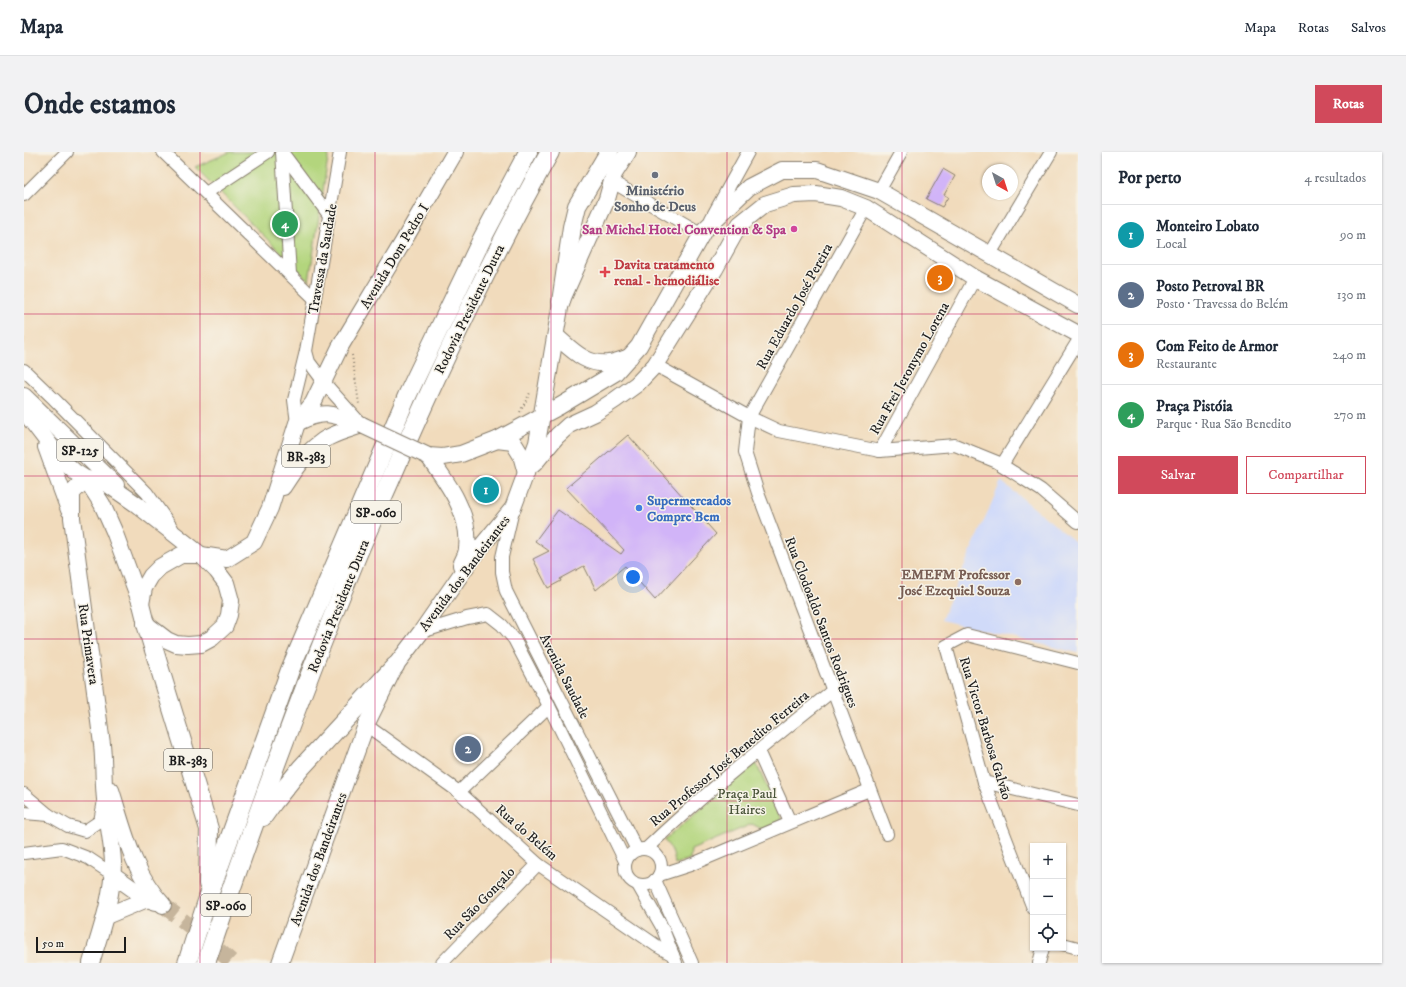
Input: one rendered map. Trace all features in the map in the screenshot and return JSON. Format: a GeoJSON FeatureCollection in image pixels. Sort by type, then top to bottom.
{"type":"FeatureCollection","features":[{"type":"Feature","properties":{"kind":"highway","name":"Rodovia Presidente Dutra"},"geometry":{"type":"LineString","coordinates":[[187,963],[208,898],[290,670],[407,396],[482,239],[528,152]]}},
{"type":"Feature","properties":{"kind":"highway","name":"Rodovia Presidente Dutra"},"geometry":{"type":"LineString","coordinates":[[206,963],[245,847],[357,555],[424,404],[498,248],[550,152]]}},
{"type":"Feature","properties":{"kind":"highway"},"geometry":{"type":"LineString","coordinates":[[530,187],[557,152]]}},
{"type":"Feature","properties":{"kind":"highway"},"geometry":{"type":"LineString","coordinates":[[561,302],[572,227],[577,206],[609,152]]}},
{"type":"Feature","properties":{"kind":"highway","name":"BR-383"},"geometry":{"type":"LineString","coordinates":[[146,624],[209,829],[208,898]]}},
{"type":"Feature","properties":{"kind":"highway"},"geometry":{"type":"LineString","coordinates":[[245,847],[273,803],[287,786],[395,666]]}},
{"type":"Feature","properties":{"kind":"main road","name":"Avenida Dom Pedro I"},"geometry":{"type":"LineString","coordinates":[[297,423],[313,403],[340,347],[455,152]]}},
{"type":"Feature","properties":{"kind":"main road","name":"Avenida dos Bandeirantes"},"geometry":{"type":"LineString","coordinates":[[280,963],[366,725],[395,666],[421,632],[475,554],[514,508],[537,443],[561,302],[607,199],[614,174],[628,152]]}},
{"type":"Feature","properties":{"kind":"main road"},"geometry":{"type":"LineString","coordinates":[[297,423],[314,414],[333,414],[362,425],[428,456],[442,457],[461,454],[497,440],[615,373],[639,346],[703,232],[749,187],[782,170],[817,170],[878,191],[990,254],[1038,284],[1078,306]]}},
{"type":"Feature","properties":{"kind":"main road"},"geometry":{"type":"LineString","coordinates":[[526,473],[557,436],[569,425],[595,413],[615,400],[637,384],[655,364],[740,224],[765,204],[794,195],[816,194],[841,198],[866,208],[975,278],[1078,334]]}},
{"type":"Feature","properties":{"kind":"main road"},"geometry":{"type":"LineString","coordinates":[[923,245],[935,224]]}},
{"type":"Feature","properties":{"kind":"main road"},"geometry":{"type":"LineString","coordinates":[[684,265],[708,279]]}},
{"type":"Feature","properties":{"kind":"main road"},"geometry":{"type":"LineString","coordinates":[[556,336],[580,357],[595,363],[608,363],[630,357]]}},
{"type":"Feature","properties":{"kind":"main road","name":"SP-125"},"geometry":{"type":"LineString","coordinates":[[24,396],[136,504],[201,556]]}},
{"type":"Feature","properties":{"kind":"main road","name":"SP-125"},"geometry":{"type":"LineString","coordinates":[[24,411],[60,458],[86,480],[102,504],[141,604],[146,624]]}},
{"type":"Feature","properties":{"kind":"main road","name":"BR-383"},"geometry":{"type":"LineString","coordinates":[[270,508],[297,423]]}},
{"type":"Feature","properties":{"kind":"main road","name":"BR-383"},"geometry":{"type":"LineString","coordinates":[[201,556],[227,559],[254,542],[270,508],[296,466],[322,441],[362,425]]}},
{"type":"Feature","properties":{"kind":"main road"},"geometry":{"type":"LineString","coordinates":[[42,436],[72,518]]}},
{"type":"Feature","properties":{"kind":"main road"},"geometry":{"type":"LineString","coordinates":[[497,440],[513,442],[521,456],[526,473]]}},
{"type":"Feature","properties":{"kind":"main road"},"geometry":{"type":"LineString","coordinates":[[428,456],[448,483],[462,512],[466,529],[467,549],[454,585]]}},
{"type":"Feature","properties":{"kind":"main road"},"geometry":{"type":"LineString","coordinates":[[72,518],[72,493],[86,480],[103,482],[136,504]]}},
{"type":"Feature","properties":{"kind":"main road"},"geometry":{"type":"LineString","coordinates":[[114,532],[113,512],[122,503],[136,504]]}},
{"type":"Feature","properties":{"kind":"main road","name":"Rua Primavera"},"geometry":{"type":"LineString","coordinates":[[72,518],[95,685],[105,769],[105,797],[113,862],[106,916],[91,963]]}},
{"type":"Feature","properties":{"kind":"main road"},"geometry":{"type":"LineString","coordinates":[[141,604],[144,588],[150,576],[160,566],[181,555],[201,556],[217,571],[226,583],[231,601],[229,615],[225,626],[212,638],[201,644],[176,644],[167,640],[146,624]]}},
{"type":"Feature","properties":{"kind":"main road","name":"Rua Primavera"},"geometry":{"type":"LineString","coordinates":[[105,769],[133,858],[149,888],[163,906],[147,899]]}},
{"type":"Feature","properties":{"kind":"main road"},"geometry":{"type":"LineString","coordinates":[[112,874],[147,899]]}},
{"type":"Feature","properties":{"kind":"main road"},"geometry":{"type":"LineString","coordinates":[[106,916],[147,899]]}},
{"type":"Feature","properties":{"kind":"main road","name":"Avenida dos Bandeirantes"},"geometry":{"type":"LineString","coordinates":[[272,963],[276,960],[290,938]]}},
{"type":"Feature","properties":{"kind":"street"},"geometry":{"type":"LineString","coordinates":[[24,195],[67,152]]}},
{"type":"Feature","properties":{"kind":"street"},"geometry":{"type":"LineString","coordinates":[[206,193],[268,152]]}},
{"type":"Feature","properties":{"kind":"street"},"geometry":{"type":"LineString","coordinates":[[282,152],[290,274]]}},
{"type":"Feature","properties":{"kind":"street"},"geometry":{"type":"LineString","coordinates":[[282,152],[329,215]]}},
{"type":"Feature","properties":{"kind":"street","name":"Travessa da Saudade"},"geometry":{"type":"LineString","coordinates":[[297,423],[294,400],[306,351],[340,152]]}},
{"type":"Feature","properties":{"kind":"street","name":"Travessa da Saudade"},"geometry":{"type":"LineString","coordinates":[[338,166],[347,152]]}},
{"type":"Feature","properties":{"kind":"street","name":"Avenida dos Bandeirantes"},"geometry":{"type":"LineString","coordinates":[[607,199],[635,152]]}},
{"type":"Feature","properties":{"kind":"street"},"geometry":{"type":"LineString","coordinates":[[616,184],[703,232],[748,152]]}},
{"type":"Feature","properties":{"kind":"street"},"geometry":{"type":"LineString","coordinates":[[878,191],[901,152]]}},
{"type":"Feature","properties":{"kind":"street"},"geometry":{"type":"LineString","coordinates":[[990,254],[1051,152]]}},
{"type":"Feature","properties":{"kind":"street"},"geometry":{"type":"LineString","coordinates":[[169,153],[206,193],[315,299]]}},
{"type":"Feature","properties":{"kind":"street","name":"Rua Eduardo José Pereira"},"geometry":{"type":"LineString","coordinates":[[749,417],[866,208]]}},
{"type":"Feature","properties":{"kind":"street","name":"Rua Frei Jeronymo Lorena"},"geometry":{"type":"LineString","coordinates":[[880,451],[975,278]]}},
{"type":"Feature","properties":{"kind":"street"},"geometry":{"type":"LineString","coordinates":[[1002,465],[1078,341]]}},
{"type":"Feature","properties":{"kind":"street"},"geometry":{"type":"LineString","coordinates":[[306,351],[309,362],[327,386],[362,425]]}},
{"type":"Feature","properties":{"kind":"street"},"geometry":{"type":"LineString","coordinates":[[655,364],[749,417],[779,431],[880,451],[955,445],[1002,465],[1041,490],[1078,522]]}},
{"type":"Feature","properties":{"kind":"street"},"geometry":{"type":"LineString","coordinates":[[24,370],[54,398],[147,493],[181,540]]}},
{"type":"Feature","properties":{"kind":"street","name":"Rua Clodoaldo Santos Rodrigues"},"geometry":{"type":"LineString","coordinates":[[749,417],[745,452],[758,493],[869,790],[887,834]]}},
{"type":"Feature","properties":{"kind":"street","name":"Avenida Saudade"},"geometry":{"type":"LineString","coordinates":[[514,508],[502,557],[502,572],[506,591],[642,850],[656,854],[659,859],[661,864],[657,878],[692,963]]}},
{"type":"Feature","properties":{"kind":"street","name":"Avenida Saudade"},"geometry":{"type":"LineString","coordinates":[[421,632],[467,618],[488,614],[502,625],[514,640],[549,706],[625,861],[625,873],[628,878],[638,885],[662,927],[674,959]]}},
{"type":"Feature","properties":{"kind":"street","name":"Rua Victor Barbosa Galvão"},"geometry":{"type":"LineString","coordinates":[[1030,900],[984,782],[946,646],[967,636],[1078,662]]}},
{"type":"Feature","properties":{"kind":"street","name":"Rua Professor José Benedito Ferreira"},"geometry":{"type":"LineString","coordinates":[[642,850],[758,751],[832,691]]}},
{"type":"Feature","properties":{"kind":"street"},"geometry":{"type":"LineString","coordinates":[[459,792],[549,706]]}},
{"type":"Feature","properties":{"kind":"street","name":"Rua do Belém"},"geometry":{"type":"LineString","coordinates":[[366,725],[459,792],[538,864],[674,959]]}},
{"type":"Feature","properties":{"kind":"street"},"geometry":{"type":"LineString","coordinates":[[758,751],[790,822]]}},
{"type":"Feature","properties":{"kind":"street"},"geometry":{"type":"LineString","coordinates":[[984,782],[1078,805]]}},
{"type":"Feature","properties":{"kind":"street"},"geometry":{"type":"LineString","coordinates":[[638,885],[644,886],[650,884],[657,878],[869,790]]}},
{"type":"Feature","properties":{"kind":"street"},"geometry":{"type":"LineString","coordinates":[[24,794],[49,814],[68,826],[85,831],[100,821],[105,797]]}},
{"type":"Feature","properties":{"kind":"street"},"geometry":{"type":"LineString","coordinates":[[24,813],[49,814]]}},
{"type":"Feature","properties":{"kind":"street"},"geometry":{"type":"LineString","coordinates":[[24,853],[62,848],[88,858],[112,874]]}},
{"type":"Feature","properties":{"kind":"street"},"geometry":{"type":"LineString","coordinates":[[625,861],[628,856],[642,850]]}},
{"type":"Feature","properties":{"kind":"street","name":"Rua São Gonçalo"},"geometry":{"type":"LineString","coordinates":[[442,963],[538,864]]}},
{"type":"Feature","properties":{"kind":"street"},"geometry":{"type":"LineString","coordinates":[[1066,945],[1078,948]]}},
{"type":"Feature","properties":{"kind":"street"},"geometry":{"type":"LineString","coordinates":[[1039,963],[1042,951]]}},
{"type":"Feature","properties":{"kind":"path"},"geometry":{"type":"LineString","coordinates":[[352,355],[362,425]]}},
{"type":"Feature","properties":{"kind":"path"},"geometry":{"type":"LineString","coordinates":[[518,414],[533,388]]}},
{"type":"Feature","properties":{"kind":"shaded area","name":"EMEFM Professor José Ezequiel Souza"},"geometry":{"type":"Polygon","coordinates":[[[1001,481],[1078,544],[1078,653],[941,620],[1001,481]]]}},
{"type":"Feature","properties":{"kind":"green space"},"geometry":{"type":"Polygon","coordinates":[[[230,152],[329,152],[309,281],[195,167],[230,152]]]}},
{"type":"Feature","properties":{"kind":"green space","name":"Praça Paul Haires"},"geometry":{"type":"Polygon","coordinates":[[[756,763],[782,821],[764,830],[752,824],[691,850],[690,859],[675,864],[672,851],[664,840],[756,763]]]}},
{"type":"Feature","properties":{"kind":"building"},"geometry":{"type":"Polygon","coordinates":[[[943,169],[955,176],[944,195],[948,197],[942,207],[926,199],[943,169]]]}},
{"type":"Feature","properties":{"kind":"building","name":"Supermercados Compre Bem"},"geometry":{"type":"Polygon","coordinates":[[[628,435],[716,534],[655,600],[625,566],[596,590],[584,566],[560,579],[561,581],[548,588],[533,559],[549,551],[535,541],[558,510],[621,554],[624,550],[566,488],[628,435]]]}},
{"type":"Feature","properties":{"kind":"tunnel"},"geometry":{"type":"LineString","coordinates":[[163,905],[205,938],[233,963]]}},
{"type":"Feature","properties":{"kind":"place","name":"Ministério Sonho de Deus"},"geometry":{"type":"Point","coordinates":[655,175]}},
{"type":"Feature","properties":{"kind":"place","name":"Praça Pistóia"},"geometry":{"type":"Point","coordinates":[285,224]}},
{"type":"Feature","properties":{"kind":"place","name":"San Michel Hotel Convention & Spa"},"geometry":{"type":"Point","coordinates":[794,229]}},
{"type":"Feature","properties":{"kind":"place","name":"Davita tratamento renal - hemodiálise"},"geometry":{"type":"Point","coordinates":[605,272]}},
{"type":"Feature","properties":{"kind":"place","name":"Com Feito de Armor"},"geometry":{"type":"Point","coordinates":[940,278]}},
{"type":"Feature","properties":{"kind":"place","name":"Monteiro Lobato"},"geometry":{"type":"Point","coordinates":[486,490]}},
{"type":"Feature","properties":{"kind":"place","name":"Supermercados Compre Bem"},"geometry":{"type":"Point","coordinates":[639,508]}},
{"type":"Feature","properties":{"kind":"place","name":"EMEFM Professor José Ezequiel Souza"},"geometry":{"type":"Point","coordinates":[1018,582]}},
{"type":"Feature","properties":{"kind":"place","name":"Posto Petroval BR"},"geometry":{"type":"Point","coordinates":[468,749]}}]}
